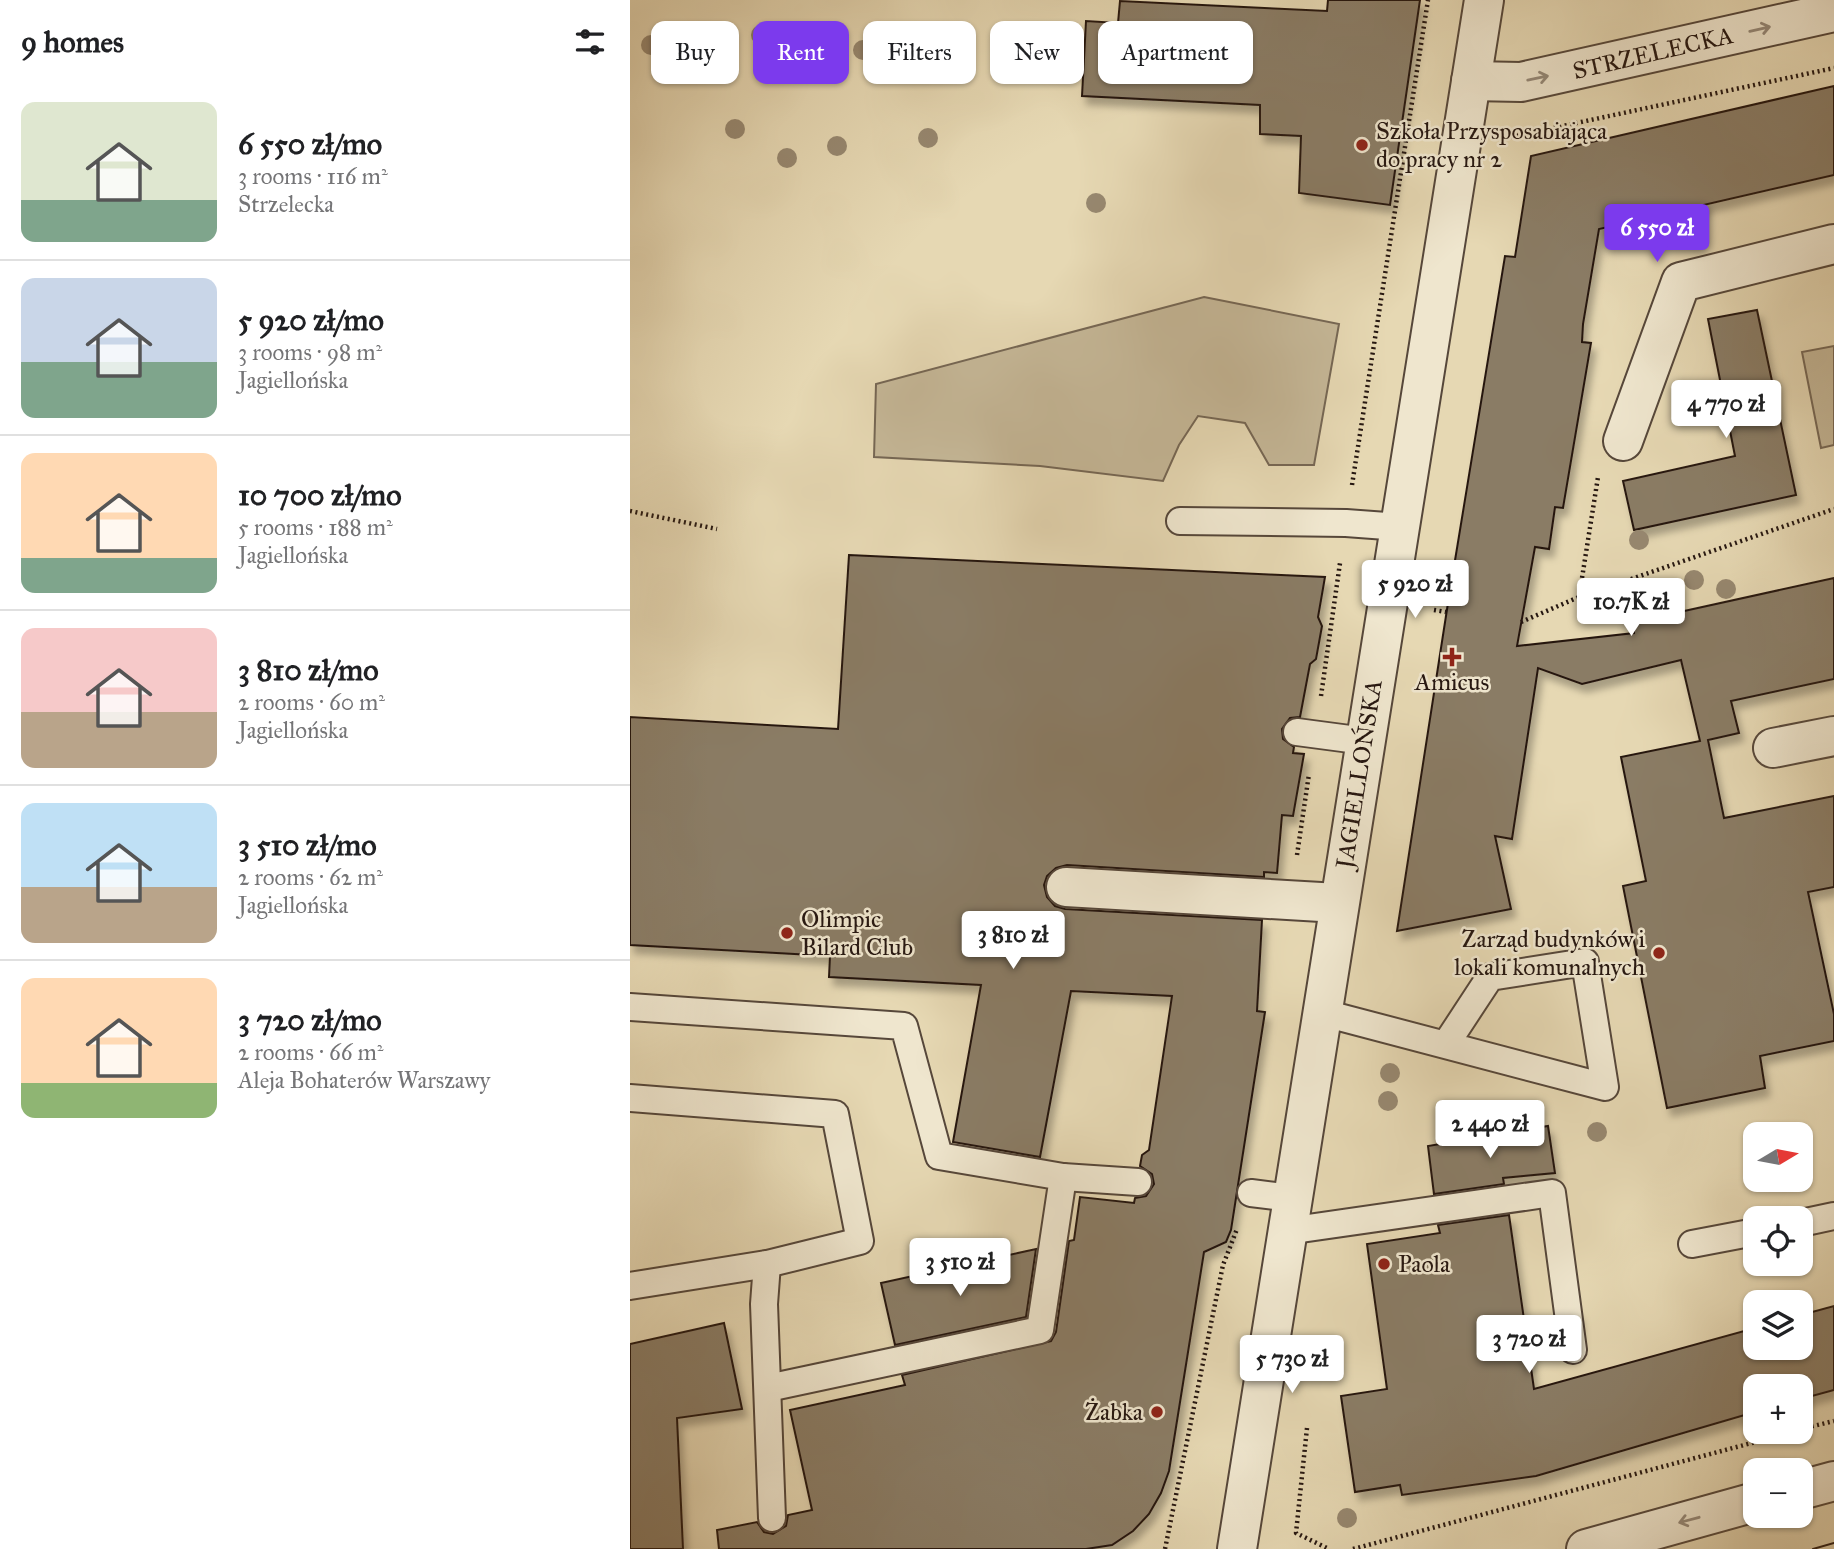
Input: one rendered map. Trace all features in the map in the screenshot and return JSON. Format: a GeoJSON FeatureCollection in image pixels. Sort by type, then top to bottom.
{"type":"FeatureCollection","features":[{"type":"Feature","properties":{"kind":"street","name":"JAGIELLOŃSKA"},"geometry":{"type":"LineString","coordinates":[[1237,1549],[1320,1012],[1484,0]]}},
{"type":"Feature","properties":{"kind":"street","name":"STRZELECKA"},"geometry":{"type":"LineString","coordinates":[[1471,81],[1521,82],[1834,12]]}},
{"type":"Feature","properties":{"kind":"street"},"geometry":{"type":"LineString","coordinates":[[1623,441],[1681,282],[1834,244]]}},
{"type":"Feature","properties":{"kind":"street"},"geometry":{"type":"LineString","coordinates":[[1773,748],[1834,736]]}},
{"type":"Feature","properties":{"kind":"street"},"geometry":{"type":"LineString","coordinates":[[1066,887],[1338,903]]}},
{"type":"Feature","properties":{"kind":"street"},"geometry":{"type":"LineString","coordinates":[[1813,1486],[1834,1480]]}},
{"type":"Feature","properties":{"kind":"street"},"geometry":{"type":"LineString","coordinates":[[1586,1549],[1743,1505]]}},
{"type":"Feature","properties":{"kind":"lane"},"geometry":{"type":"LineString","coordinates":[[1180,521],[1346,523],[1400,527]]}},
{"type":"Feature","properties":{"kind":"lane"},"geometry":{"type":"LineString","coordinates":[[1306,733],[1365,741]]}},
{"type":"Feature","properties":{"kind":"lane"},"geometry":{"type":"LineString","coordinates":[[1320,1012],[1605,1087],[1585,962],[1490,977],[1446,1044]]}},
{"type":"Feature","properties":{"kind":"lane"},"geometry":{"type":"LineString","coordinates":[[630,1007],[904,1026],[939,1156],[1063,1177],[1138,1182]]}},
{"type":"Feature","properties":{"kind":"lane"},"geometry":{"type":"LineString","coordinates":[[630,1098],[835,1114],[860,1241],[767,1264],[630,1286]]}},
{"type":"Feature","properties":{"kind":"lane"},"geometry":{"type":"LineString","coordinates":[[768,1388],[1040,1330],[1063,1177]]}},
{"type":"Feature","properties":{"kind":"lane"},"geometry":{"type":"LineString","coordinates":[[1251,1193],[1289,1215],[1552,1193],[1573,1350]]}},
{"type":"Feature","properties":{"kind":"lane"},"geometry":{"type":"LineString","coordinates":[[1813,1220],[1834,1216]]}},
{"type":"Feature","properties":{"kind":"lane"},"geometry":{"type":"LineString","coordinates":[[1692,1244],[1743,1234]]}},
{"type":"Feature","properties":{"kind":"lane"},"geometry":{"type":"LineString","coordinates":[[767,1264],[764,1304],[772,1518]]}},
{"type":"Feature","properties":{"kind":"path"},"geometry":{"type":"LineString","coordinates":[[1290,901],[1306,733],[1346,523],[1428,0]]}},
{"type":"Feature","properties":{"kind":"path"},"geometry":{"type":"LineString","coordinates":[[1511,137],[1834,68]]}},
{"type":"Feature","properties":{"kind":"path"},"geometry":{"type":"LineString","coordinates":[[1579,597],[1598,474],[1623,441]]}},
{"type":"Feature","properties":{"kind":"path"},"geometry":{"type":"LineString","coordinates":[[1521,622],[1579,597],[1834,509]]}},
{"type":"Feature","properties":{"kind":"path"},"geometry":{"type":"LineString","coordinates":[[630,511],[717,529]]}},
{"type":"Feature","properties":{"kind":"path"},"geometry":{"type":"LineString","coordinates":[[1165,1549],[1223,1265],[1251,1193]]}},
{"type":"Feature","properties":{"kind":"path"},"geometry":{"type":"LineString","coordinates":[[1813,1426],[1834,1420]]}},
{"type":"Feature","properties":{"kind":"path"},"geometry":{"type":"LineString","coordinates":[[1353,1549],[1748,1444]]}},
{"type":"Feature","properties":{"kind":"shaded area"},"geometry":{"type":"Polygon","coordinates":[[[1204,297],[1339,324],[1314,465],[1269,465],[1245,423],[1198,416],[1179,445],[1163,481],[1040,466],[874,457],[876,384],[1204,297]]]}},
{"type":"Feature","properties":{"kind":"shaded area"},"geometry":{"type":"Polygon","coordinates":[[[1834,346],[1834,445],[1821,448],[1802,352],[1834,346]]]}},
{"type":"Feature","properties":{"kind":"building"},"geometry":{"type":"Polygon","coordinates":[[[1328,0],[1420,0],[1390,205],[1299,193],[1301,136],[1260,134],[1260,105],[1082,96],[1086,21],[1098,22],[1098,84],[1253,84],[1253,21],[1118,21],[1120,1],[1327,11],[1328,0]]]}},
{"type":"Feature","properties":{"kind":"building"},"geometry":{"type":"Polygon","coordinates":[[[1834,86],[1834,175],[1599,229],[1583,324],[1582,342],[1591,343],[1563,508],[1555,507],[1549,549],[1535,547],[1517,646],[1634,633],[1634,622],[1834,578],[1834,679],[1731,701],[1739,733],[1708,740],[1724,818],[1834,796],[1834,887],[1808,892],[1834,1014],[1834,1041],[1760,1056],[1765,1088],[1667,1108],[1623,886],[1646,881],[1621,757],[1700,741],[1681,660],[1582,684],[1538,668],[1512,839],[1495,836],[1511,909],[1397,931],[1448,603],[1505,256],[1515,257],[1531,156],[1834,86]]]}},
{"type":"Feature","properties":{"kind":"building"},"geometry":{"type":"Polygon","coordinates":[[[1757,310],[1796,495],[1634,530],[1623,481],[1735,456],[1708,319],[1757,310]]]}},
{"type":"Feature","properties":{"kind":"building"},"geometry":{"type":"Polygon","coordinates":[[[849,555],[1325,577],[1318,617],[1322,626],[1316,659],[1310,664],[1300,717],[1290,718],[1282,729],[1283,739],[1294,747],[1293,753],[1304,754],[1293,816],[1282,815],[1277,873],[1264,872],[1264,877],[1067,865],[1056,868],[1047,876],[1044,885],[1047,897],[1055,906],[1065,909],[1262,920],[1257,1011],[1265,1012],[1231,1230],[1226,1242],[1204,1252],[1169,1471],[1161,1493],[1149,1514],[1133,1531],[1112,1545],[1086,1549],[719,1549],[717,1530],[757,1522],[764,1532],[773,1534],[786,1526],[788,1515],[812,1510],[790,1410],[905,1385],[902,1375],[1051,1341],[1056,1332],[1069,1241],[1074,1240],[1080,1197],[1134,1203],[1135,1198],[1146,1196],[1154,1184],[1152,1174],[1140,1166],[1142,1155],[1149,1150],[1172,996],[1071,991],[1040,1157],[953,1142],[981,985],[829,977],[830,956],[630,945],[630,717],[838,729],[849,555]]]}},
{"type":"Feature","properties":{"kind":"building"},"geometry":{"type":"Polygon","coordinates":[[[1548,1126],[1555,1173],[1503,1178],[1504,1184],[1434,1194],[1428,1146],[1548,1126]]]}},
{"type":"Feature","properties":{"kind":"building"},"geometry":{"type":"Polygon","coordinates":[[[1509,1215],[1534,1389],[1743,1331],[1743,1360],[1813,1360],[1813,1312],[1834,1306],[1834,1390],[1813,1396],[1813,1374],[1743,1374],[1743,1416],[1536,1476],[1402,1495],[1400,1485],[1355,1492],[1341,1396],[1387,1389],[1367,1244],[1440,1233],[1438,1225],[1509,1215]]]}},
{"type":"Feature","properties":{"kind":"building"},"geometry":{"type":"Polygon","coordinates":[[[1036,1249],[1026,1317],[895,1345],[881,1283],[1036,1249]]]}},
{"type":"Feature","properties":{"kind":"building"},"geometry":{"type":"Polygon","coordinates":[[[724,1323],[742,1409],[677,1418],[683,1549],[630,1549],[630,1344],[724,1323]]]}},
{"type":"Feature","properties":{"kind":"tram line"},"geometry":{"type":"LineString","coordinates":[[1813,1549],[1834,1543]]}},
{"type":"Feature","properties":{"kind":"place","name":"Szkoła Przysposabiająca do pracy nr 2"},"geometry":{"type":"Point","coordinates":[1362,145]}},
{"type":"Feature","properties":{"kind":"place","name":"Amicus"},"geometry":{"type":"Point","coordinates":[1452,657]}},
{"type":"Feature","properties":{"kind":"place","name":"Olimpic Bilard Club"},"geometry":{"type":"Point","coordinates":[787,933]}},
{"type":"Feature","properties":{"kind":"place","name":"Zarząd budynków i lokali komunalnych"},"geometry":{"type":"Point","coordinates":[1659,953]}},
{"type":"Feature","properties":{"kind":"place","name":"Paola"},"geometry":{"type":"Point","coordinates":[1384,1264]}},
{"type":"Feature","properties":{"kind":"place","name":"Żabka"},"geometry":{"type":"Point","coordinates":[1157,1412]}}]}
